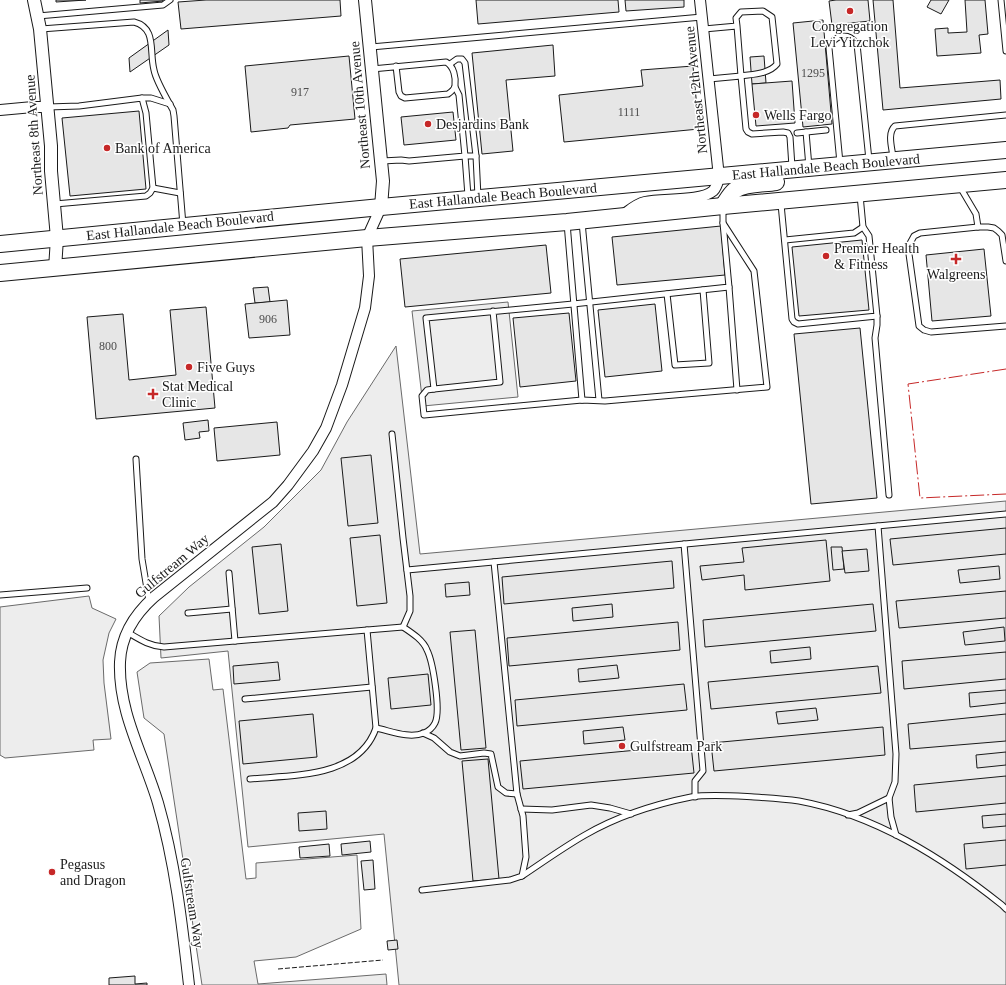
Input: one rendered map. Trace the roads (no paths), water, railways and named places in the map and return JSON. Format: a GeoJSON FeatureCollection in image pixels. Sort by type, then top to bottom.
{"type":"FeatureCollection","features":[{"type":"Feature","properties":{"kind":"main road","name":"East Hallandale Beach Boulevard"},"geometry":{"type":"LineString","coordinates":[[0,244],[381,207],[1006,150]]}},
{"type":"Feature","properties":{"kind":"main road"},"geometry":{"type":"LineString","coordinates":[[723,206],[735,190],[756,184],[805,179],[833,166]]}},
{"type":"Feature","properties":{"kind":"main road","name":"East Hallandale Beach Boulevard"},"geometry":{"type":"LineString","coordinates":[[0,273],[1006,180]]}},
{"type":"Feature","properties":{"kind":"street","name":"Northeast 8th Avenue"},"geometry":{"type":"LineString","coordinates":[[34,0],[40,29],[48,107],[57,238],[55,269]]}},
{"type":"Feature","properties":{"kind":"street","name":"Northeast 10th Avenue"},"geometry":{"type":"LineString","coordinates":[[366,0],[383,181],[381,207]]}},
{"type":"Feature","properties":{"kind":"street","name":"Northeast 12th Avenue"},"geometry":{"type":"LineString","coordinates":[[700,0],[719,177]]}},
{"type":"Feature","properties":{"kind":"street"},"geometry":{"type":"LineString","coordinates":[[0,110],[48,107]]}},
{"type":"Feature","properties":{"kind":"street"},"geometry":{"type":"LineString","coordinates":[[618,217],[638,204],[647,201],[704,195],[714,190],[719,177]]}},
{"type":"Feature","properties":{"kind":"street"},"geometry":{"type":"LineString","coordinates":[[366,238],[381,207]]}},
{"type":"Feature","properties":{"kind":"street","name":"Gulfstream Way"},"geometry":{"type":"LineString","coordinates":[[189,985],[180,905],[166,832],[151,780],[123,702],[120,661],[123,642],[135,618],[149,601],[272,502],[288,485],[313,451],[326,428],[342,385],[364,308],[369,276],[366,238]]}},
{"type":"Feature","properties":{"kind":"lane"},"geometry":{"type":"LineString","coordinates":[[37,16],[163,5],[170,0]]}},
{"type":"Feature","properties":{"kind":"lane"},"geometry":{"type":"LineString","coordinates":[[1001,0],[1006,51]]}},
{"type":"Feature","properties":{"kind":"lane"},"geometry":{"type":"LineString","coordinates":[[709,79],[741,76],[773,69],[777,64],[772,16],[758,10],[741,12],[736,18],[737,26],[741,76],[746,129],[752,134],[788,133],[790,137],[793,170]]}},
{"type":"Feature","properties":{"kind":"lane"},"geometry":{"type":"LineString","coordinates":[[370,47],[702,17]]}},
{"type":"Feature","properties":{"kind":"lane"},"geometry":{"type":"LineString","coordinates":[[40,29],[134,22],[140,24],[146,29],[150,37],[154,70],[174,116],[183,226]]}},
{"type":"Feature","properties":{"kind":"lane"},"geometry":{"type":"LineString","coordinates":[[704,29],[737,26]]}},
{"type":"Feature","properties":{"kind":"lane"},"geometry":{"type":"LineString","coordinates":[[833,166],[829,48],[832,42],[843,36],[849,37],[857,44],[870,163]]}},
{"type":"Feature","properties":{"kind":"lane"},"geometry":{"type":"LineString","coordinates":[[450,64],[457,59],[462,59],[465,62],[476,156],[473,199]]}},
{"type":"Feature","properties":{"kind":"lane"},"geometry":{"type":"LineString","coordinates":[[372,68],[446,62],[450,64],[453,68],[455,87],[459,95],[465,156],[473,199]]}},
{"type":"Feature","properties":{"kind":"lane"},"geometry":{"type":"LineString","coordinates":[[396,66],[399,92],[401,96],[405,98],[448,94],[455,87]]}},
{"type":"Feature","properties":{"kind":"lane"},"geometry":{"type":"LineString","coordinates":[[48,107],[72,106],[142,98],[151,98],[170,104]]}},
{"type":"Feature","properties":{"kind":"lane"},"geometry":{"type":"LineString","coordinates":[[54,204],[146,196],[150,193],[153,188],[146,113],[142,98]]}},
{"type":"Feature","properties":{"kind":"lane"},"geometry":{"type":"LineString","coordinates":[[893,160],[890,133],[891,129],[895,126],[1006,115]]}},
{"type":"Feature","properties":{"kind":"lane"},"geometry":{"type":"LineString","coordinates":[[797,133],[826,130]]}},
{"type":"Feature","properties":{"kind":"lane"},"geometry":{"type":"LineString","coordinates":[[806,132],[809,168]]}},
{"type":"Feature","properties":{"kind":"lane"},"geometry":{"type":"LineString","coordinates":[[381,162],[476,156]]}},
{"type":"Feature","properties":{"kind":"lane"},"geometry":{"type":"LineString","coordinates":[[958,184],[976,214],[978,227]]}},
{"type":"Feature","properties":{"kind":"lane"},"geometry":{"type":"LineString","coordinates":[[153,188],[180,193]]}},
{"type":"Feature","properties":{"kind":"lane"},"geometry":{"type":"LineString","coordinates":[[860,193],[863,227],[869,236],[878,325],[875,338],[889,495]]}},
{"type":"Feature","properties":{"kind":"lane"},"geometry":{"type":"LineString","coordinates":[[781,201],[792,319],[794,322],[798,324],[877,316]]}},
{"type":"Feature","properties":{"kind":"lane"},"geometry":{"type":"LineString","coordinates":[[723,206],[723,223],[737,390]]}},
{"type":"Feature","properties":{"kind":"lane"},"geometry":{"type":"LineString","coordinates":[[574,221],[590,302],[599,400]]}},
{"type":"Feature","properties":{"kind":"lane"},"geometry":{"type":"LineString","coordinates":[[574,221],[573,304],[582,400]]}},
{"type":"Feature","properties":{"kind":"lane"},"geometry":{"type":"LineString","coordinates":[[493,311],[500,382],[427,390],[422,396],[424,415],[582,400],[767,387],[754,272],[723,223]]}},
{"type":"Feature","properties":{"kind":"lane"},"geometry":{"type":"LineString","coordinates":[[1006,261],[1002,235],[994,228],[988,226],[920,233],[914,236],[908,247],[919,326],[930,332],[1006,326]]}},
{"type":"Feature","properties":{"kind":"lane"},"geometry":{"type":"LineString","coordinates":[[785,240],[854,233],[863,227]]}},
{"type":"Feature","properties":{"kind":"lane"},"geometry":{"type":"LineString","coordinates":[[434,389],[426,318],[729,287]]}},
{"type":"Feature","properties":{"kind":"lane"},"geometry":{"type":"LineString","coordinates":[[667,294],[675,365],[709,363],[702,290]]}},
{"type":"Feature","properties":{"kind":"lane"},"geometry":{"type":"LineString","coordinates":[[392,434],[410,596],[410,611],[403,627]]}},
{"type":"Feature","properties":{"kind":"lane"},"geometry":{"type":"LineString","coordinates":[[136,459],[142,560],[149,601]]}},
{"type":"Feature","properties":{"kind":"lane"},"geometry":{"type":"LineString","coordinates":[[407,570],[1006,514]]}},
{"type":"Feature","properties":{"kind":"lane"},"geometry":{"type":"LineString","coordinates":[[878,526],[896,754],[895,782],[889,798],[891,816],[896,835]]}},
{"type":"Feature","properties":{"kind":"lane"},"geometry":{"type":"LineString","coordinates":[[684,544],[703,771],[695,781],[695,797]]}},
{"type":"Feature","properties":{"kind":"lane"},"geometry":{"type":"LineString","coordinates":[[494,562],[517,794],[523,816],[526,857],[522,876]]}},
{"type":"Feature","properties":{"kind":"lane"},"geometry":{"type":"LineString","coordinates":[[229,573],[235,641]]}},
{"type":"Feature","properties":{"kind":"lane"},"geometry":{"type":"LineString","coordinates":[[0,595],[87,588]]}},
{"type":"Feature","properties":{"kind":"lane"},"geometry":{"type":"LineString","coordinates":[[188,613],[232,609]]}},
{"type":"Feature","properties":{"kind":"lane"},"geometry":{"type":"LineString","coordinates":[[127,632],[141,641],[153,646],[164,647],[403,627],[416,636],[427,648],[432,663],[438,713],[436,722],[431,729],[414,736],[376,728]]}},
{"type":"Feature","properties":{"kind":"lane"},"geometry":{"type":"LineString","coordinates":[[250,779],[319,772],[338,766],[354,757],[366,746],[373,737],[376,728],[367,630]]}},
{"type":"Feature","properties":{"kind":"lane"},"geometry":{"type":"LineString","coordinates":[[245,699],[372,688]]}},
{"type":"Feature","properties":{"kind":"lane"},"geometry":{"type":"LineString","coordinates":[[424,733],[434,738],[450,752],[460,756],[484,753],[490,754],[498,787],[506,793],[517,794]]}},
{"type":"Feature","properties":{"kind":"lane"},"geometry":{"type":"LineString","coordinates":[[422,890],[510,880],[522,876],[587,834],[631,814],[695,797],[731,796],[799,802],[831,809],[873,824],[917,846],[972,881],[1006,909]]}},
{"type":"Feature","properties":{"kind":"lane"},"geometry":{"type":"LineString","coordinates":[[848,815],[858,813],[889,798]]}},
{"type":"Feature","properties":{"kind":"lane"},"geometry":{"type":"LineString","coordinates":[[521,808],[552,810],[591,806],[610,808],[631,814]]}},
{"type":"Feature","properties":{"kind":"place","name":"Congregation Levi Yitzchok"},"geometry":{"type":"Point","coordinates":[850,11]}},
{"type":"Feature","properties":{"kind":"place","name":"Wells Fargo"},"geometry":{"type":"Point","coordinates":[756,115]}},
{"type":"Feature","properties":{"kind":"place","name":"Desjardins Bank"},"geometry":{"type":"Point","coordinates":[428,124]}},
{"type":"Feature","properties":{"kind":"place","name":"Bank of America"},"geometry":{"type":"Point","coordinates":[107,148]}},
{"type":"Feature","properties":{"kind":"place","name":"Premier Health & Fitness"},"geometry":{"type":"Point","coordinates":[826,256]}},
{"type":"Feature","properties":{"kind":"place","name":"Walgreens"},"geometry":{"type":"Point","coordinates":[956,259]}},
{"type":"Feature","properties":{"kind":"place","name":"Five Guys"},"geometry":{"type":"Point","coordinates":[189,367]}},
{"type":"Feature","properties":{"kind":"place","name":"Stat Medical Clinic"},"geometry":{"type":"Point","coordinates":[153,394]}},
{"type":"Feature","properties":{"kind":"place","name":"Gulfstream Park"},"geometry":{"type":"Point","coordinates":[622,746]}},
{"type":"Feature","properties":{"kind":"place","name":"Pegasus and Dragon"},"geometry":{"type":"Point","coordinates":[52,872]}}]}
